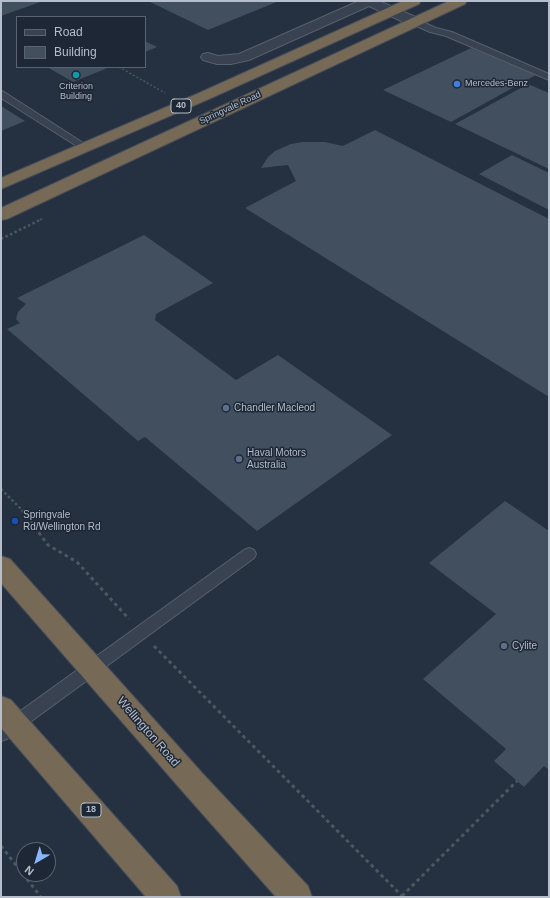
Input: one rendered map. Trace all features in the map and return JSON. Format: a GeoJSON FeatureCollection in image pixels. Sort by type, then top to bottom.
{"type":"FeatureCollection","features":[{"type":"Feature","properties":{"kind":"highway","name":"40"},"geometry":{"type":"LineString","coordinates":[[1,184],[86,148],[414,1]]}},
{"type":"Feature","properties":{"kind":"highway","name":"Springvale Road"},"geometry":{"type":"LineString","coordinates":[[1,215],[460,1]]}},
{"type":"Feature","properties":{"kind":"highway","name":"Wellington Road"},"geometry":{"type":"LineString","coordinates":[[1,566],[93,668],[194,784],[298,897]]}},
{"type":"Feature","properties":{"kind":"highway","name":"18"},"geometry":{"type":"LineString","coordinates":[[6,722],[166,897]]}},
{"type":"Feature","properties":{"kind":"street"},"geometry":{"type":"LineString","coordinates":[[208,58],[231,60],[244,57],[370,1],[390,12],[415,22]]}},
{"type":"Feature","properties":{"kind":"lane"},"geometry":{"type":"LineString","coordinates":[[415,22],[433,30],[449,34],[549,77]]}},
{"type":"Feature","properties":{"kind":"lane"},"geometry":{"type":"LineString","coordinates":[[1,94],[86,148]]}},
{"type":"Feature","properties":{"kind":"lane"},"geometry":{"type":"LineString","coordinates":[[6,722],[93,668],[249,554]]}},
{"type":"Feature","properties":{"kind":"path"},"geometry":{"type":"LineString","coordinates":[[120,68],[170,96]]}},
{"type":"Feature","properties":{"kind":"path"},"geometry":{"type":"LineString","coordinates":[[1,489],[27,515],[48,545],[77,562],[142,633],[402,896],[516,781]]}},
{"type":"Feature","properties":{"kind":"path"},"geometry":{"type":"LineString","coordinates":[[1,846],[41,897]]}},
{"type":"Feature","properties":{"kind":"building"},"geometry":{"type":"Polygon","coordinates":[[[1,1],[43,1],[1,16],[1,1]]]}},
{"type":"Feature","properties":{"kind":"building"},"geometry":{"type":"Polygon","coordinates":[[[148,1],[279,1],[208,30],[148,1]]]}},
{"type":"Feature","properties":{"kind":"building"},"geometry":{"type":"Polygon","coordinates":[[[146,42],[157,47],[146,52],[146,42]]]}},
{"type":"Feature","properties":{"kind":"building","name":"Mercedes-Benz"},"geometry":{"type":"Polygon","coordinates":[[[471,48],[536,75],[451,122],[383,90],[471,48]]]}},
{"type":"Feature","properties":{"kind":"building","name":"Criterion Building"},"geometry":{"type":"Polygon","coordinates":[[[49,68],[108,68],[73,82],[49,68]]]}},
{"type":"Feature","properties":{"kind":"building"},"geometry":{"type":"Polygon","coordinates":[[[528,84],[549,93],[549,169],[455,124],[528,84]]]}},
{"type":"Feature","properties":{"kind":"building"},"geometry":{"type":"Polygon","coordinates":[[[1,106],[25,121],[1,131],[1,106]]]}},
{"type":"Feature","properties":{"kind":"building"},"geometry":{"type":"Polygon","coordinates":[[[375,130],[549,219],[549,397],[245,208],[296,181],[288,165],[261,168],[268,157],[275,151],[291,144],[302,142],[325,142],[343,146],[375,130]]]}},
{"type":"Feature","properties":{"kind":"building"},"geometry":{"type":"Polygon","coordinates":[[[512,155],[549,173],[549,210],[479,174],[512,155]]]}},
{"type":"Feature","properties":{"kind":"building","name":"Chandler Macleod"},"geometry":{"type":"Polygon","coordinates":[[[144,235],[213,283],[156,314],[155,320],[236,380],[278,355],[392,435],[257,531],[145,437],[138,441],[7,329],[20,323],[16,319],[18,312],[26,304],[17,298],[144,235]]]}},
{"type":"Feature","properties":{"kind":"building","name":"Cylite"},"geometry":{"type":"Polygon","coordinates":[[[505,501],[549,531],[549,770],[544,766],[524,787],[494,761],[506,749],[423,679],[496,614],[429,563],[505,501]]]}},
{"type":"Feature","properties":{"kind":"place","name":"Criterion Building"},"geometry":{"type":"Point","coordinates":[76,75]}},
{"type":"Feature","properties":{"kind":"place","name":"Mercedes-Benz"},"geometry":{"type":"Point","coordinates":[457,84]}},
{"type":"Feature","properties":{"kind":"place","name":"Chandler Macleod"},"geometry":{"type":"Point","coordinates":[226,408]}},
{"type":"Feature","properties":{"kind":"place","name":"Haval Motors Australia"},"geometry":{"type":"Point","coordinates":[239,459]}},
{"type":"Feature","properties":{"kind":"place","name":"Springvale Rd/Wellington Rd"},"geometry":{"type":"Point","coordinates":[15,521]}},
{"type":"Feature","properties":{"kind":"place","name":"Cylite"},"geometry":{"type":"Point","coordinates":[504,646]}}]}
